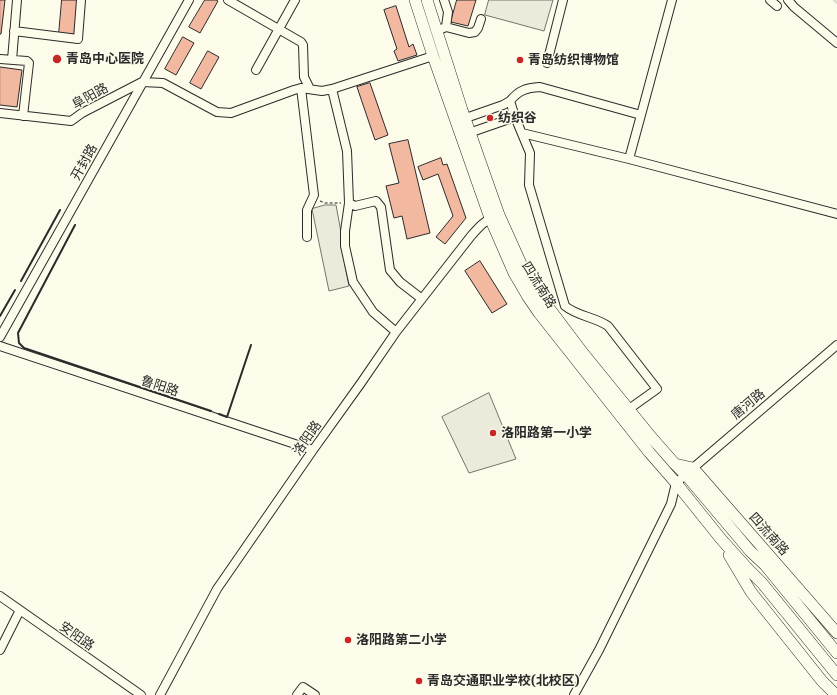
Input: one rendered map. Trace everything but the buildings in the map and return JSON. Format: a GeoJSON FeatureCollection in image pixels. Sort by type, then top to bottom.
{"type":"FeatureCollection","features":[{"type":"Feature","properties":{"kind":"main road","name":"四流南路"},"geometry":{"type":"LineString","coordinates":[[415,0],[433,56],[461,119],[514,274],[528,297],[539,314],[614,410],[721,539],[772,595],[837,674]]}},
{"type":"Feature","properties":{"kind":"main road","name":"四流南路"},"geometry":{"type":"LineString","coordinates":[[427,0],[441,29],[461,119]]}},
{"type":"Feature","properties":{"kind":"main road","name":"四流南路"},"geometry":{"type":"LineString","coordinates":[[495,216],[537,292],[652,438],[674,464],[689,471],[837,633]]}},
{"type":"Feature","properties":{"kind":"main road","name":"四流南路"},"geometry":{"type":"LineString","coordinates":[[689,471],[750,551],[765,565],[837,653]]}},
{"type":"Feature","properties":{"kind":"main road","name":"四流南路"},"geometry":{"type":"LineString","coordinates":[[721,539],[750,592],[822,681],[836,695]]}},
{"type":"Feature","properties":{"kind":"street"},"geometry":{"type":"LineString","coordinates":[[12,60],[17,0]]}},
{"type":"Feature","properties":{"kind":"street"},"geometry":{"type":"LineString","coordinates":[[14,31],[78,39],[81,0]]}},
{"type":"Feature","properties":{"kind":"street","name":"开封路"},"geometry":{"type":"LineString","coordinates":[[0,337],[189,0]]}},
{"type":"Feature","properties":{"kind":"street"},"geometry":{"type":"LineString","coordinates":[[228,0],[301,42],[303,45],[304,77],[314,195],[307,214],[307,237]]}},
{"type":"Feature","properties":{"kind":"street"},"geometry":{"type":"LineString","coordinates":[[256,70],[295,0]]}},
{"type":"Feature","properties":{"kind":"street"},"geometry":{"type":"LineString","coordinates":[[444,0],[448,12],[441,29],[469,33],[475,32],[481,19]]}},
{"type":"Feature","properties":{"kind":"street"},"geometry":{"type":"LineString","coordinates":[[547,63],[563,0]]}},
{"type":"Feature","properties":{"kind":"street"},"geometry":{"type":"LineString","coordinates":[[629,159],[672,0]]}},
{"type":"Feature","properties":{"kind":"street"},"geometry":{"type":"LineString","coordinates":[[770,0],[777,6]]}},
{"type":"Feature","properties":{"kind":"street"},"geometry":{"type":"LineString","coordinates":[[788,0],[837,43]]}},
{"type":"Feature","properties":{"kind":"street"},"geometry":{"type":"LineString","coordinates":[[142,82],[163,83],[217,112],[231,113],[294,90],[306,89],[322,91],[332,89],[433,56]]}},
{"type":"Feature","properties":{"kind":"street"},"geometry":{"type":"LineString","coordinates":[[0,58],[27,61],[29,63],[23,116]]}},
{"type":"Feature","properties":{"kind":"street","name":"阜阳路"},"geometry":{"type":"LineString","coordinates":[[0,113],[71,121],[82,113],[142,82]]}},
{"type":"Feature","properties":{"kind":"street"},"geometry":{"type":"LineString","coordinates":[[461,119],[502,105],[510,101],[514,95],[527,88],[540,87],[641,115]]}},
{"type":"Feature","properties":{"kind":"street"},"geometry":{"type":"LineString","coordinates":[[332,89],[347,151],[349,203],[344,231],[345,246],[353,282],[373,312],[396,332]]}},
{"type":"Feature","properties":{"kind":"street"},"geometry":{"type":"LineString","coordinates":[[510,101],[530,153],[529,185],[565,306],[570,310],[603,322],[608,326],[657,389],[630,409]]}},
{"type":"Feature","properties":{"kind":"street"},"geometry":{"type":"LineString","coordinates":[[466,134],[515,117]]}},
{"type":"Feature","properties":{"kind":"street"},"geometry":{"type":"LineString","coordinates":[[522,133],[629,159],[837,214]]}},
{"type":"Feature","properties":{"kind":"street"},"geometry":{"type":"LineString","coordinates":[[349,203],[355,206],[376,201],[381,207],[390,270],[400,282],[422,299]]}},
{"type":"Feature","properties":{"kind":"street","name":"洛阳路"},"geometry":{"type":"LineString","coordinates":[[160,695],[217,589],[313,450],[361,384],[396,332],[471,236],[479,227],[495,216]]}},
{"type":"Feature","properties":{"kind":"street","name":"唐河路"},"geometry":{"type":"LineString","coordinates":[[676,483],[837,345]]}},
{"type":"Feature","properties":{"kind":"street","name":"鲁阳路"},"geometry":{"type":"LineString","coordinates":[[0,346],[313,450]]}},
{"type":"Feature","properties":{"kind":"street"},"geometry":{"type":"LineString","coordinates":[[574,695],[599,650],[671,504],[676,483]]}},
{"type":"Feature","properties":{"kind":"street","name":"安阳路"},"geometry":{"type":"LineString","coordinates":[[0,596],[141,695]]}},
{"type":"Feature","properties":{"kind":"street"},"geometry":{"type":"LineString","coordinates":[[0,650],[20,610]]}},
{"type":"Feature","properties":{"kind":"street"},"geometry":{"type":"LineString","coordinates":[[297,695],[303,687],[315,695]]}},
{"type":"Feature","properties":{"kind":"path"},"geometry":{"type":"LineString","coordinates":[[314,195],[318,201],[325,203],[349,203]]}},
{"type":"Feature","properties":{"kind":"shaded area"},"geometry":{"type":"Polygon","coordinates":[[[489,0],[553,0],[544,31],[485,15],[489,0]]]}},
{"type":"Feature","properties":{"kind":"shaded area"},"geometry":{"type":"Polygon","coordinates":[[[325,205],[336,205],[341,232],[341,244],[349,286],[329,291],[312,209],[325,205]]]}},
{"type":"Feature","properties":{"kind":"shaded area"},"geometry":{"type":"Polygon","coordinates":[[[489,393],[516,459],[469,473],[442,417],[489,393]]]}},
{"type":"Feature","properties":{"kind":"waterway"},"geometry":{"type":"LineString","coordinates":[[834,0],[837,3]]}},
{"type":"Feature","properties":{"kind":"wall"},"geometry":{"type":"LineString","coordinates":[[21,281],[60,210]]}},
{"type":"Feature","properties":{"kind":"wall"},"geometry":{"type":"LineString","coordinates":[[75,225],[18,333],[19,343],[24,348],[211,411]]}},
{"type":"Feature","properties":{"kind":"wall"},"geometry":{"type":"LineString","coordinates":[[0,316],[15,290]]}},
{"type":"Feature","properties":{"kind":"wall"},"geometry":{"type":"LineString","coordinates":[[219,414],[227,417],[251,345]]}},
{"type":"Feature","properties":{"kind":"place","name":"青岛中心医院"},"geometry":{"type":"Point","coordinates":[57,59]}},
{"type":"Feature","properties":{"kind":"place","name":"青岛纺织博物馆"},"geometry":{"type":"Point","coordinates":[520,60]}},
{"type":"Feature","properties":{"kind":"place","name":"纺织谷"},"geometry":{"type":"Point","coordinates":[490,118]}},
{"type":"Feature","properties":{"kind":"place","name":"洛阳路第一小学"},"geometry":{"type":"Point","coordinates":[493,433]}},
{"type":"Feature","properties":{"kind":"place","name":"洛阳路第二小学"},"geometry":{"type":"Point","coordinates":[348,640]}},
{"type":"Feature","properties":{"kind":"place","name":"青岛交通职业学校(北校区)"},"geometry":{"type":"Point","coordinates":[419,681]}}]}
